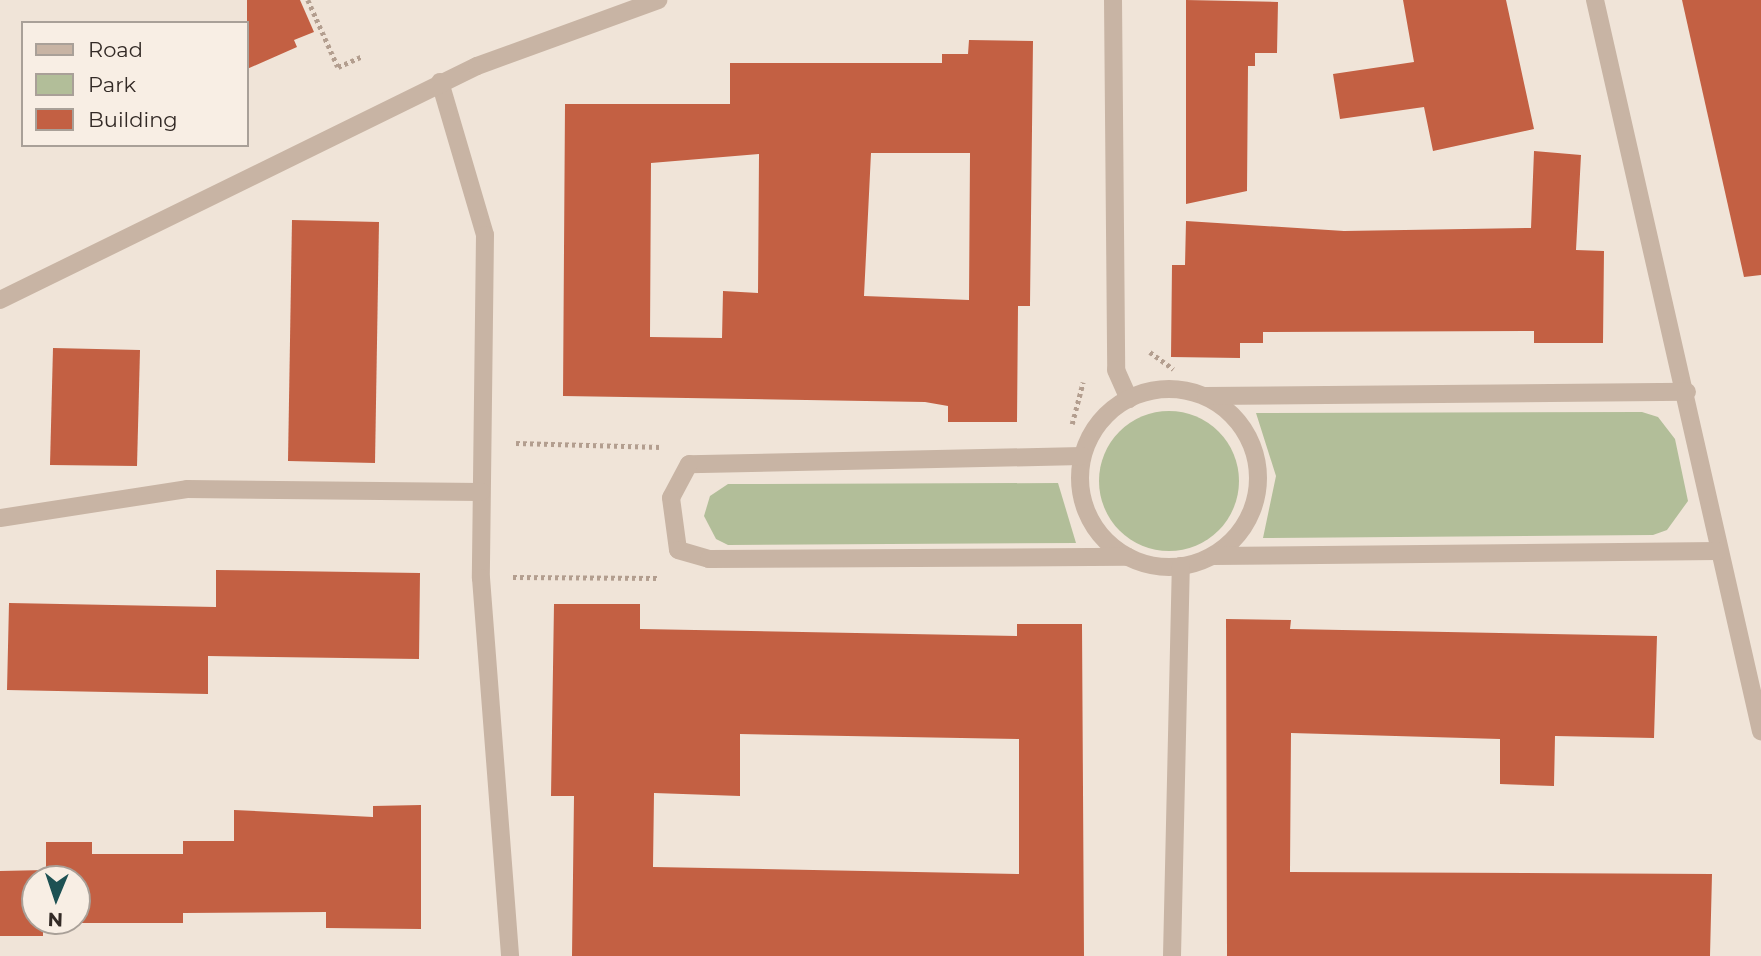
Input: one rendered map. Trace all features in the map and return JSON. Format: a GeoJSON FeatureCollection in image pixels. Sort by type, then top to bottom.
{"type":"FeatureCollection","features":[{"type":"Feature","properties":{"kind":"street"},"geometry":{"type":"LineString","coordinates":[[0,300],[440,82],[658,0]]}},
{"type":"Feature","properties":{"kind":"street"},"geometry":{"type":"LineString","coordinates":[[1113,0],[1116,370],[1129,398]]}},
{"type":"Feature","properties":{"kind":"street"},"geometry":{"type":"LineString","coordinates":[[1595,0],[1687,392],[1717,551],[1761,731]]}},
{"type":"Feature","properties":{"kind":"street"},"geometry":{"type":"LineString","coordinates":[[440,82],[485,235],[480,443],[481,578],[510,956]]}},
{"type":"Feature","properties":{"kind":"street"},"geometry":{"type":"LineString","coordinates":[[1128,557],[1104,539],[1087,515],[1079,486],[1082,456],[1095,426],[1129,398],[1169,388],[1206,397],[1687,392]]}},
{"type":"Feature","properties":{"kind":"street"},"geometry":{"type":"LineString","coordinates":[[1206,397],[1230,411],[1257,460],[1250,515],[1213,556]]}},
{"type":"Feature","properties":{"kind":"street"},"geometry":{"type":"LineString","coordinates":[[1082,456],[688,464],[671,498],[678,550],[709,559],[1128,557],[1181,566],[1213,556],[1717,551]]}},
{"type":"Feature","properties":{"kind":"street"},"geometry":{"type":"LineString","coordinates":[[0,518],[187,489],[481,492]]}},
{"type":"Feature","properties":{"kind":"street"},"geometry":{"type":"LineString","coordinates":[[1172,956],[1181,566]]}},
{"type":"Feature","properties":{"kind":"path"},"geometry":{"type":"LineString","coordinates":[[308,0],[338,67],[363,56]]}},
{"type":"Feature","properties":{"kind":"path"},"geometry":{"type":"LineString","coordinates":[[1061,434],[1081,406],[1083,372]]}},
{"type":"Feature","properties":{"kind":"path"},"geometry":{"type":"LineString","coordinates":[[480,443],[667,447],[688,464]]}},
{"type":"Feature","properties":{"kind":"path"},"geometry":{"type":"LineString","coordinates":[[481,578],[666,578],[678,550]]}},
{"type":"Feature","properties":{"kind":"green space"},"geometry":{"type":"Polygon","coordinates":[[[1169,411],[1196,417],[1218,432],[1233,454],[1239,481],[1233,508],[1218,530],[1196,545],[1169,551],[1142,545],[1120,530],[1105,508],[1099,481],[1105,454],[1120,432],[1142,417],[1169,411]]]}},
{"type":"Feature","properties":{"kind":"green space"},"geometry":{"type":"Polygon","coordinates":[[[1642,412],[1658,417],[1675,439],[1688,501],[1667,530],[1653,535],[1263,538],[1276,476],[1256,413],[1642,412]]]}},
{"type":"Feature","properties":{"kind":"green space"},"geometry":{"type":"Polygon","coordinates":[[[1058,483],[1076,543],[728,545],[716,539],[704,516],[710,496],[728,484],[1058,483]]]}},
{"type":"Feature","properties":{"kind":"building"},"geometry":{"type":"Polygon","coordinates":[[[247,0],[300,0],[314,32],[294,40],[297,47],[248,69],[247,0]]]}},
{"type":"Feature","properties":{"kind":"building"},"geometry":{"type":"Polygon","coordinates":[[[1186,0],[1278,2],[1277,53],[1255,53],[1255,66],[1248,66],[1247,191],[1186,204],[1186,0]]]}},
{"type":"Feature","properties":{"kind":"building"},"geometry":{"type":"Polygon","coordinates":[[[1403,0],[1506,0],[1534,129],[1433,151],[1424,107],[1340,119],[1333,74],[1414,62],[1403,0]]]}},
{"type":"Feature","properties":{"kind":"building"},"geometry":{"type":"Polygon","coordinates":[[[1682,0],[1761,0],[1761,275],[1744,277],[1682,0]]]}},
{"type":"Feature","properties":{"kind":"building"},"geometry":{"type":"Polygon","coordinates":[[[969,40],[1033,41],[1030,306],[1018,306],[1017,422],[948,422],[948,406],[925,402],[563,396],[565,104],[730,104],[730,63],[942,63],[942,54],[968,54],[969,40]],[[871,153],[864,296],[969,300],[970,153],[871,153]],[[759,154],[651,163],[650,337],[722,338],[723,291],[758,293],[759,154]]]}},
{"type":"Feature","properties":{"kind":"building"},"geometry":{"type":"Polygon","coordinates":[[[1534,151],[1581,155],[1576,250],[1604,251],[1603,343],[1534,343],[1534,331],[1263,332],[1263,343],[1240,343],[1240,358],[1171,357],[1172,265],[1185,265],[1186,221],[1344,231],[1531,228],[1534,151]]]}},
{"type":"Feature","properties":{"kind":"building"},"geometry":{"type":"Polygon","coordinates":[[[292,220],[379,222],[375,463],[288,461],[292,220]]]}},
{"type":"Feature","properties":{"kind":"building"},"geometry":{"type":"Polygon","coordinates":[[[53,348],[140,350],[137,466],[50,465],[53,348]]]}},
{"type":"Feature","properties":{"kind":"building"},"geometry":{"type":"Polygon","coordinates":[[[216,570],[420,573],[419,659],[208,656],[208,694],[7,690],[9,603],[216,607],[216,570]]]}},
{"type":"Feature","properties":{"kind":"building"},"geometry":{"type":"Polygon","coordinates":[[[554,604],[640,604],[640,629],[1017,636],[1017,624],[1082,624],[1084,956],[572,956],[574,796],[551,796],[554,604]],[[740,734],[740,796],[654,793],[653,867],[1019,874],[1019,739],[740,734]]]}},
{"type":"Feature","properties":{"kind":"building"},"geometry":{"type":"Polygon","coordinates":[[[1226,619],[1291,620],[1290,629],[1657,636],[1654,738],[1555,736],[1554,786],[1500,784],[1500,739],[1291,733],[1290,872],[1712,874],[1710,956],[1227,956],[1226,619]]]}},
{"type":"Feature","properties":{"kind":"building"},"geometry":{"type":"Polygon","coordinates":[[[421,805],[421,929],[326,928],[326,912],[183,913],[183,923],[91,923],[91,865],[46,865],[46,842],[92,842],[92,854],[183,854],[183,841],[234,841],[234,810],[373,817],[373,806],[421,805]]]}},
{"type":"Feature","properties":{"kind":"building"},"geometry":{"type":"Polygon","coordinates":[[[0,871],[21,871],[21,935],[43,936],[0,936],[0,871]]]}}]}
